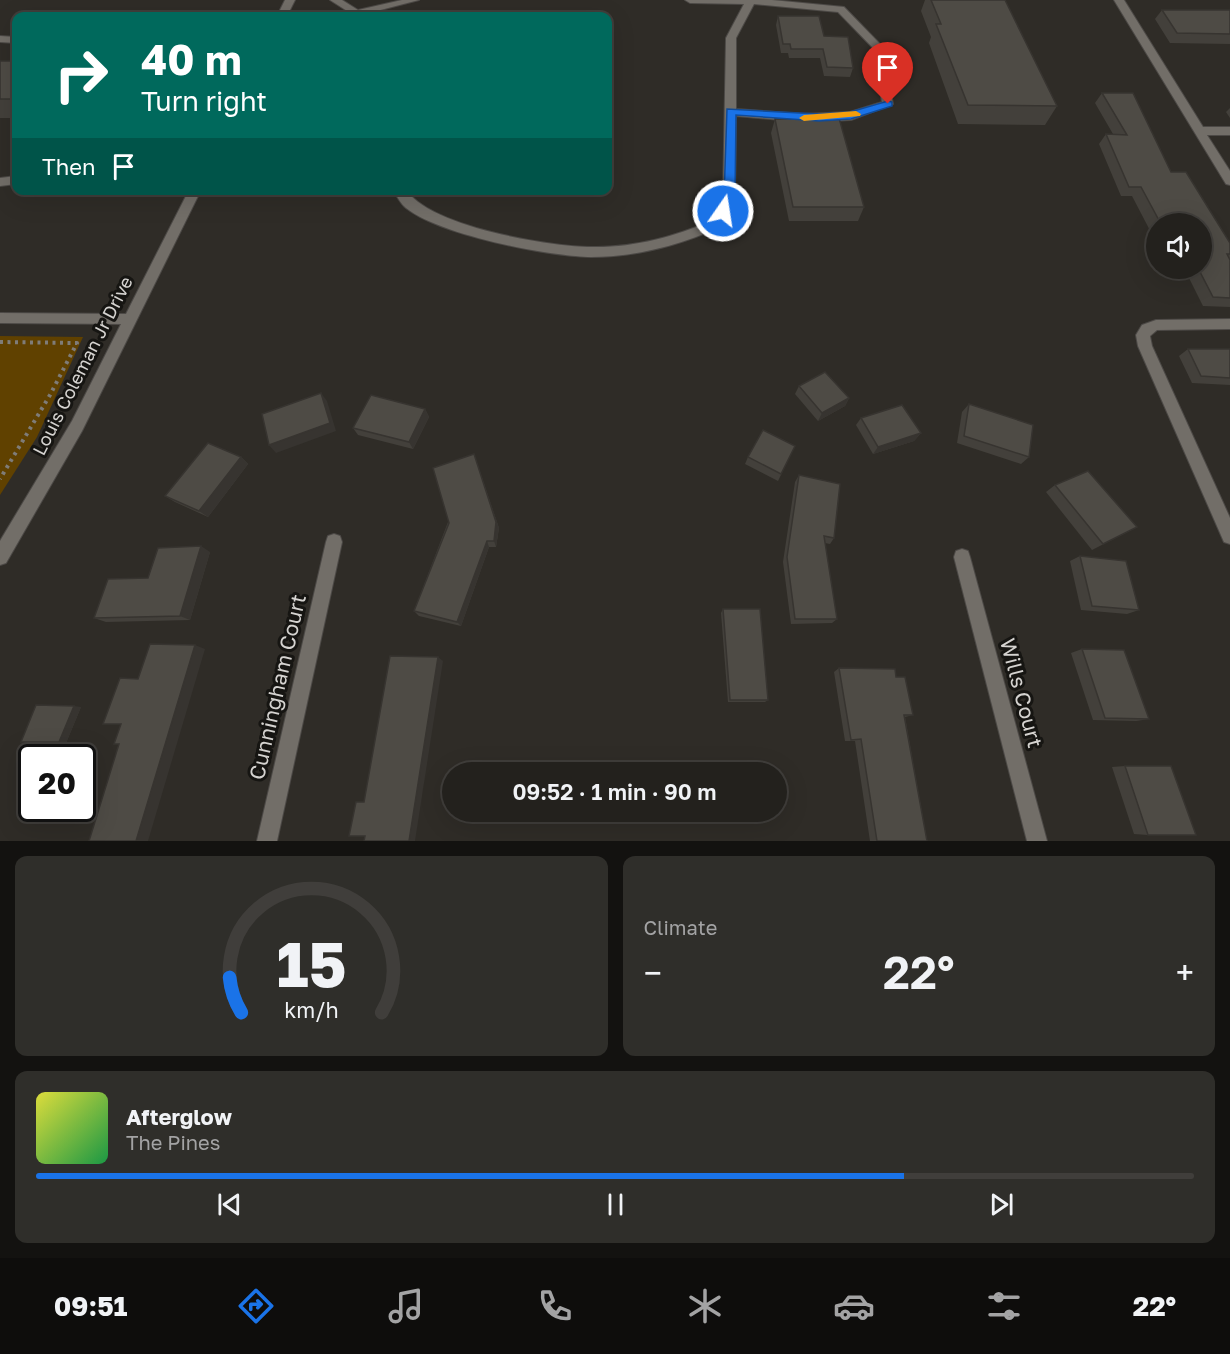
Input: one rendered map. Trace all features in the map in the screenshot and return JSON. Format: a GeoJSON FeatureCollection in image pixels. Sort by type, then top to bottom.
{"type":"FeatureCollection","features":[{"type":"Feature","properties":{"kind":"street"},"geometry":{"type":"LineString","coordinates":[[335,0],[354,12]]}},
{"type":"Feature","properties":{"kind":"street"},"geometry":{"type":"LineString","coordinates":[[370,12],[414,0]]}},
{"type":"Feature","properties":{"kind":"street"},"geometry":{"type":"LineString","coordinates":[[690,0],[751,1],[841,9],[877,46],[888,104],[851,116],[812,118],[731,112]]}},
{"type":"Feature","properties":{"kind":"street"},"geometry":{"type":"LineString","coordinates":[[1119,0],[1230,181]]}},
{"type":"Feature","properties":{"kind":"street"},"geometry":{"type":"LineString","coordinates":[[403,195],[409,204],[436,219],[485,235],[532,245],[591,252],[630,249],[681,240],[716,224],[729,198],[731,38],[751,1]]}},
{"type":"Feature","properties":{"kind":"street"},"geometry":{"type":"LineString","coordinates":[[1200,131],[1230,131]]}},
{"type":"Feature","properties":{"kind":"street","name":"Louis Coleman Jr Drive"},"geometry":{"type":"LineString","coordinates":[[0,557],[77,426],[193,195]]}},
{"type":"Feature","properties":{"kind":"street"},"geometry":{"type":"LineString","coordinates":[[0,318],[131,319]]}},
{"type":"Feature","properties":{"kind":"street"},"geometry":{"type":"LineString","coordinates":[[1230,324],[1156,325],[1147,329],[1143,335],[1145,346],[1230,536]]}},
{"type":"Feature","properties":{"kind":"street","name":"Cunningham Court"},"geometry":{"type":"LineString","coordinates":[[267,841],[334,542]]}},
{"type":"Feature","properties":{"kind":"street","name":"Wills Court"},"geometry":{"type":"LineString","coordinates":[[962,557],[1037,841]]}},
{"type":"Feature","properties":{"kind":"path"},"geometry":{"type":"LineString","coordinates":[[0,342],[77,343],[51,395],[0,479]]}},
{"type":"Feature","properties":{"kind":"shaded area"},"geometry":{"type":"Polygon","coordinates":[[[0,336],[83,337],[37,437],[0,495],[0,336]]]}},
{"type":"Feature","properties":{"kind":"building"},"geometry":{"type":"Polygon","coordinates":[[[931,0],[1005,0],[1057,106],[968,105],[936,24],[941,24],[931,0]]]}},
{"type":"Feature","properties":{"kind":"building"},"geometry":{"type":"Polygon","coordinates":[[[1162,10],[1230,10],[1230,34],[1177,33],[1162,10]]]}},
{"type":"Feature","properties":{"kind":"building"},"geometry":{"type":"Polygon","coordinates":[[[778,16],[819,16],[824,36],[848,37],[853,68],[827,67],[823,49],[791,49],[790,44],[783,44],[778,16]]]}},
{"type":"Feature","properties":{"kind":"building"},"geometry":{"type":"Polygon","coordinates":[[[0,61],[12,61],[12,99],[0,99],[0,61]]]}},
{"type":"Feature","properties":{"kind":"building"},"geometry":{"type":"Polygon","coordinates":[[[1102,93],[1133,93],[1171,172],[1186,172],[1211,213],[1155,213],[1141,187],[1129,187],[1106,134],[1127,135],[1102,93]]]}},
{"type":"Feature","properties":{"kind":"building"},"geometry":{"type":"Polygon","coordinates":[[[839,118],[864,207],[793,207],[775,119],[839,118]]]}},
{"type":"Feature","properties":{"kind":"building"},"geometry":{"type":"Polygon","coordinates":[[[1212,214],[1230,243],[1230,254],[1227,254],[1230,260],[1230,298],[1213,297],[1204,279],[1212,279],[1212,214]]]}},
{"type":"Feature","properties":{"kind":"building"},"geometry":{"type":"Polygon","coordinates":[[[1188,349],[1230,349],[1230,378],[1201,376],[1188,349]]]}},
{"type":"Feature","properties":{"kind":"building"},"geometry":{"type":"Polygon","coordinates":[[[825,372],[849,398],[822,413],[799,386],[825,372]]]}},
{"type":"Feature","properties":{"kind":"building"},"geometry":{"type":"Polygon","coordinates":[[[321,393],[330,423],[269,445],[262,414],[321,393]]]}},
{"type":"Feature","properties":{"kind":"building"},"geometry":{"type":"Polygon","coordinates":[[[371,395],[425,409],[409,442],[353,428],[371,395]]]}},
{"type":"Feature","properties":{"kind":"building"},"geometry":{"type":"Polygon","coordinates":[[[969,404],[1033,425],[1029,457],[964,436],[969,404]]]}},
{"type":"Feature","properties":{"kind":"building"},"geometry":{"type":"Polygon","coordinates":[[[902,405],[921,433],[878,447],[861,418],[902,405]]]}},
{"type":"Feature","properties":{"kind":"building"},"geometry":{"type":"Polygon","coordinates":[[[763,430],[795,446],[781,474],[748,457],[763,430]]]}},
{"type":"Feature","properties":{"kind":"building"},"geometry":{"type":"Polygon","coordinates":[[[208,443],[241,457],[199,511],[165,496],[208,443]]]}},
{"type":"Feature","properties":{"kind":"building"},"geometry":{"type":"Polygon","coordinates":[[[474,454],[496,522],[494,541],[487,541],[457,622],[414,611],[449,523],[433,468],[474,454]]]}},
{"type":"Feature","properties":{"kind":"building"},"geometry":{"type":"Polygon","coordinates":[[[1088,471],[1137,527],[1103,544],[1055,485],[1088,471]]]}},
{"type":"Feature","properties":{"kind":"building"},"geometry":{"type":"Polygon","coordinates":[[[799,475],[840,484],[834,538],[824,536],[837,619],[795,619],[787,557],[799,475]]]}},
{"type":"Feature","properties":{"kind":"building"},"geometry":{"type":"Polygon","coordinates":[[[201,546],[180,616],[94,618],[108,579],[148,578],[158,548],[201,546]]]}},
{"type":"Feature","properties":{"kind":"building"},"geometry":{"type":"Polygon","coordinates":[[[1080,556],[1126,561],[1139,610],[1092,606],[1080,556]]]}},
{"type":"Feature","properties":{"kind":"building"},"geometry":{"type":"Polygon","coordinates":[[[723,609],[760,609],[768,700],[730,700],[723,609]]]}},
{"type":"Feature","properties":{"kind":"building"},"geometry":{"type":"Polygon","coordinates":[[[150,644],[195,645],[136,841],[89,841],[119,744],[114,744],[121,724],[103,724],[120,678],[138,679],[150,644]]]}},
{"type":"Feature","properties":{"kind":"building"},"geometry":{"type":"Polygon","coordinates":[[[1082,649],[1124,650],[1149,719],[1105,718],[1082,649]]]}},
{"type":"Feature","properties":{"kind":"building"},"geometry":{"type":"Polygon","coordinates":[[[390,656],[438,657],[409,841],[364,841],[365,836],[349,836],[356,802],[364,802],[390,656]]]}},
{"type":"Feature","properties":{"kind":"building"},"geometry":{"type":"Polygon","coordinates":[[[839,668],[895,669],[896,677],[905,677],[913,715],[904,715],[927,841],[877,841],[861,739],[851,740],[839,668]]]}},
{"type":"Feature","properties":{"kind":"building"},"geometry":{"type":"Polygon","coordinates":[[[36,705],[74,706],[59,742],[21,742],[36,705]]]}},
{"type":"Feature","properties":{"kind":"building"},"geometry":{"type":"Polygon","coordinates":[[[1125,766],[1171,766],[1196,835],[1148,835],[1125,766]]]}},
{"type":"Feature","properties":{"kind":"slow traffic"},"geometry":{"type":"LineString","coordinates":[[804,118],[856,114]]}},
{"type":"Feature","properties":{"kind":"route"},"geometry":{"type":"LineString","coordinates":[[723,211],[729,198],[731,112],[803,118],[851,116],[888,104]]}}]}
